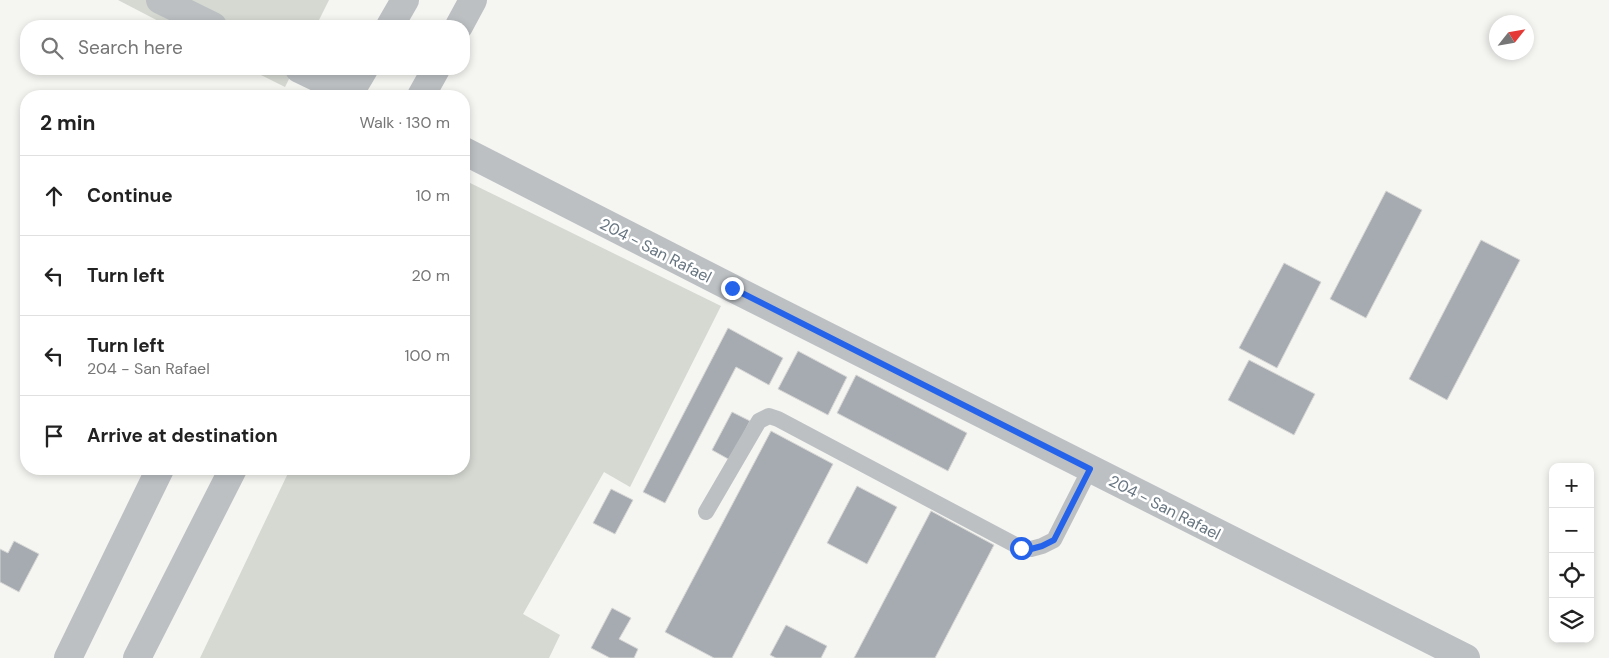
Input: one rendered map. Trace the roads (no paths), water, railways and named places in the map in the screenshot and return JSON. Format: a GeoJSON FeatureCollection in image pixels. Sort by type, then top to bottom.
{"type":"FeatureCollection","features":[{"type":"Feature","properties":{"kind":"street"},"geometry":{"type":"LineString","coordinates":[[160,0],[201,20]]}},
{"type":"Feature","properties":{"kind":"street"},"geometry":{"type":"LineString","coordinates":[[393,20],[405,0]]}},
{"type":"Feature","properties":{"kind":"street"},"geometry":{"type":"LineString","coordinates":[[462,20],[473,0]]}},
{"type":"Feature","properties":{"kind":"street"},"geometry":{"type":"LineString","coordinates":[[311,75],[341,90]]}},
{"type":"Feature","properties":{"kind":"street"},"geometry":{"type":"LineString","coordinates":[[354,90],[361,75]]}},
{"type":"Feature","properties":{"kind":"street"},"geometry":{"type":"LineString","coordinates":[[425,90],[433,75]]}},
{"type":"Feature","properties":{"kind":"street","name":"204 - San Rafael"},"geometry":{"type":"LineString","coordinates":[[470,154],[1466,658]]}},
{"type":"Feature","properties":{"kind":"street"},"geometry":{"type":"LineString","coordinates":[[68,658],[157,475]]}},
{"type":"Feature","properties":{"kind":"street"},"geometry":{"type":"LineString","coordinates":[[138,658],[230,475]]}},
{"type":"Feature","properties":{"kind":"lane"},"geometry":{"type":"LineString","coordinates":[[706,512],[759,421],[769,416],[778,419],[1021,548],[1036,548],[1054,540],[1090,469]]}}]}
